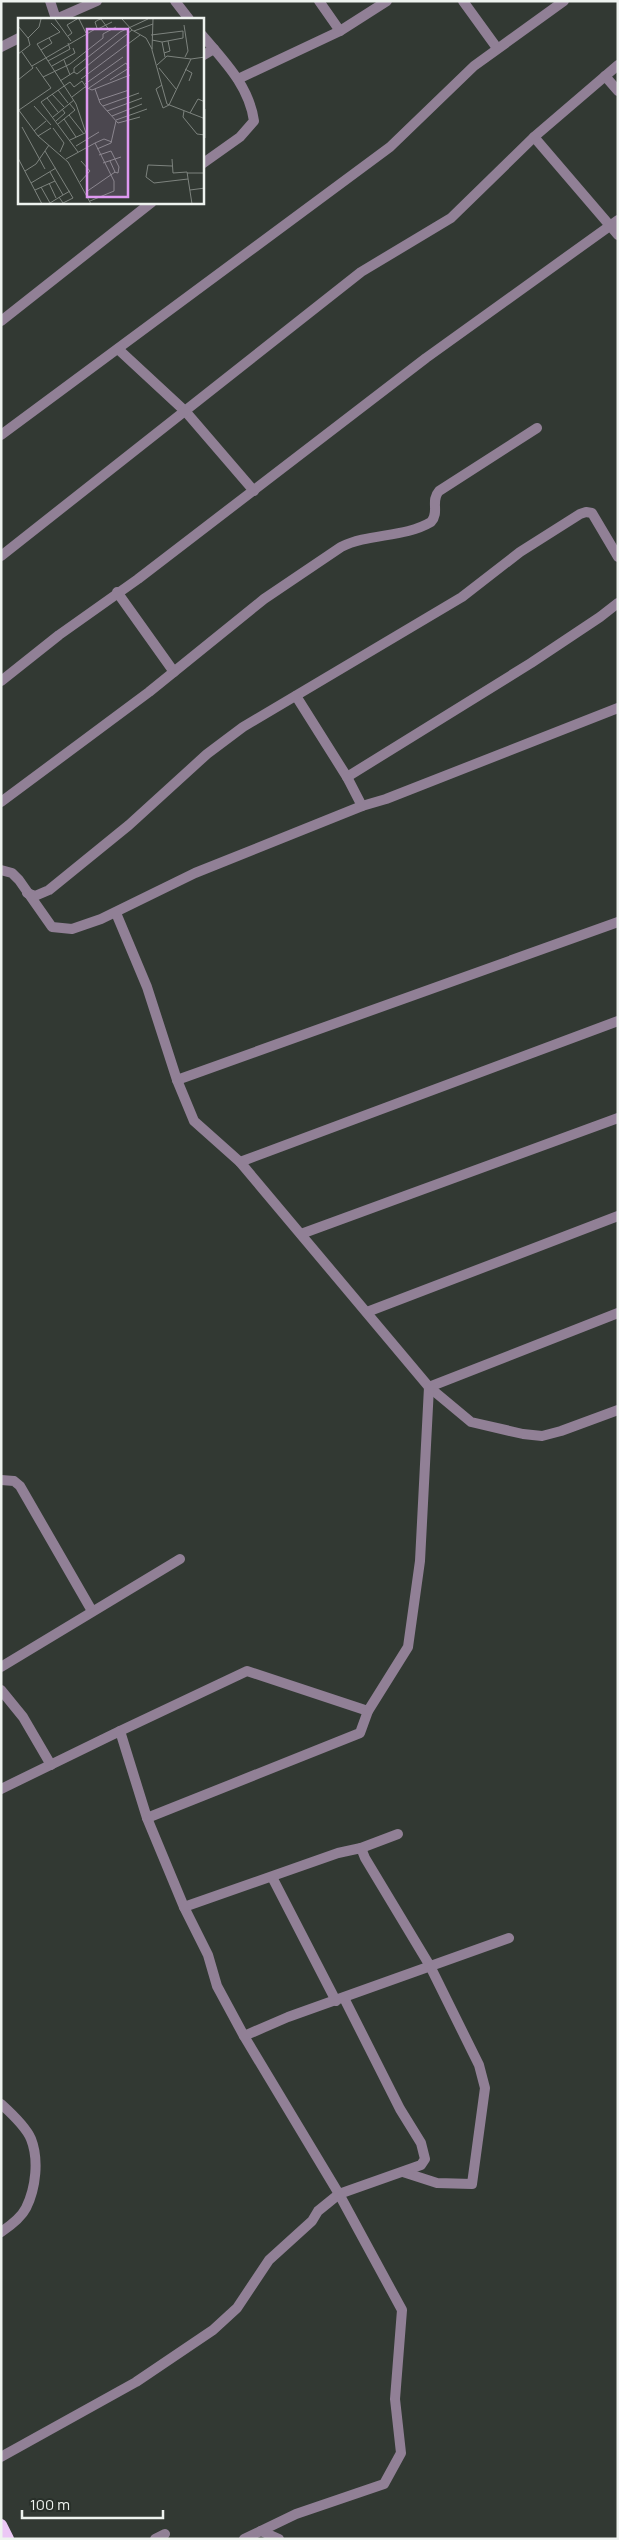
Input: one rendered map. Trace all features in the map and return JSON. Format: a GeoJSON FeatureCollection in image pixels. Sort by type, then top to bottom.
{"type":"FeatureCollection","features":[{"type":"Feature","properties":{"kind":"main road"},"geometry":{"type":"LineString","coordinates":[[1,2525],[8,2539]]}},
{"type":"Feature","properties":{"kind":"street"},"geometry":{"type":"LineString","coordinates":[[50,1],[56,18]]}},
{"type":"Feature","properties":{"kind":"street"},"geometry":{"type":"LineString","coordinates":[[58,18],[97,1]]}},
{"type":"Feature","properties":{"kind":"street"},"geometry":{"type":"LineString","coordinates":[[174,1],[188,18]]}},
{"type":"Feature","properties":{"kind":"street"},"geometry":{"type":"LineString","coordinates":[[319,1],[340,31]]}},
{"type":"Feature","properties":{"kind":"street"},"geometry":{"type":"LineString","coordinates":[[238,79],[340,31],[387,1]]}},
{"type":"Feature","properties":{"kind":"street"},"geometry":{"type":"LineString","coordinates":[[463,1],[497,48]]}},
{"type":"Feature","properties":{"kind":"street"},"geometry":{"type":"LineString","coordinates":[[1,435],[390,147],[474,66],[564,1]]}},
{"type":"Feature","properties":{"kind":"street"},"geometry":{"type":"LineString","coordinates":[[204,37],[238,79],[252,103],[254,122],[240,137],[204,163]]}},
{"type":"Feature","properties":{"kind":"street"},"geometry":{"type":"LineString","coordinates":[[1,47],[18,38]]}},
{"type":"Feature","properties":{"kind":"street"},"geometry":{"type":"LineString","coordinates":[[204,55],[214,49]]}},
{"type":"Feature","properties":{"kind":"street"},"geometry":{"type":"LineString","coordinates":[[1,556],[186,412],[361,272],[451,218],[534,137],[618,65]]}},
{"type":"Feature","properties":{"kind":"street"},"geometry":{"type":"LineString","coordinates":[[605,76],[618,91]]}},
{"type":"Feature","properties":{"kind":"street"},"geometry":{"type":"LineString","coordinates":[[534,137],[614,223],[618,235]]}},
{"type":"Feature","properties":{"kind":"street"},"geometry":{"type":"LineString","coordinates":[[1,321],[149,204]]}},
{"type":"Feature","properties":{"kind":"street"},"geometry":{"type":"LineString","coordinates":[[1,681],[59,634],[254,491],[426,358],[614,223]]}},
{"type":"Feature","properties":{"kind":"street"},"geometry":{"type":"LineString","coordinates":[[118,349],[186,412],[254,491]]}},
{"type":"Feature","properties":{"kind":"street"},"geometry":{"type":"LineString","coordinates":[[1,802],[174,672],[249,611],[341,546],[350,542],[386,536],[431,522],[435,517],[434,500],[439,491],[537,428]]}},
{"type":"Feature","properties":{"kind":"street"},"geometry":{"type":"LineString","coordinates":[[28,893],[35,896],[49,890],[129,825],[208,754],[243,727],[478,587],[520,552],[580,514],[592,513],[618,557]]}},
{"type":"Feature","properties":{"kind":"street"},"geometry":{"type":"LineString","coordinates":[[117,592],[174,672]]}},
{"type":"Feature","properties":{"kind":"street"},"geometry":{"type":"LineString","coordinates":[[348,777],[531,663],[600,618],[618,603]]}},
{"type":"Feature","properties":{"kind":"street"},"geometry":{"type":"LineString","coordinates":[[296,696],[348,777],[362,806]]}},
{"type":"Feature","properties":{"kind":"street"},"geometry":{"type":"LineString","coordinates":[[1,870],[12,873],[52,927],[72,929],[116,913],[195,873],[362,806],[386,799],[618,708]]}},
{"type":"Feature","properties":{"kind":"street"},"geometry":{"type":"LineString","coordinates":[[116,913],[147,987],[177,1080],[194,1121],[240,1162],[429,1387],[471,1422],[523,1434],[542,1436],[552,1434],[618,1410]]}},
{"type":"Feature","properties":{"kind":"street"},"geometry":{"type":"LineString","coordinates":[[177,1080],[618,922]]}},
{"type":"Feature","properties":{"kind":"street"},"geometry":{"type":"LineString","coordinates":[[240,1162],[618,1022]]}},
{"type":"Feature","properties":{"kind":"street"},"geometry":{"type":"LineString","coordinates":[[301,1234],[618,1118]]}},
{"type":"Feature","properties":{"kind":"street"},"geometry":{"type":"LineString","coordinates":[[367,1312],[618,1216]]}},
{"type":"Feature","properties":{"kind":"street"},"geometry":{"type":"LineString","coordinates":[[429,1387],[618,1313]]}},
{"type":"Feature","properties":{"kind":"street"},"geometry":{"type":"LineString","coordinates":[[148,1818],[360,1733],[368,1710],[408,1647],[420,1562],[429,1387]]}},
{"type":"Feature","properties":{"kind":"street"},"geometry":{"type":"LineString","coordinates":[[1,1480],[14,1480],[20,1486],[92,1611]]}},
{"type":"Feature","properties":{"kind":"street"},"geometry":{"type":"LineString","coordinates":[[2,1663],[180,1558]]}},
{"type":"Feature","properties":{"kind":"street"},"geometry":{"type":"LineString","coordinates":[[1,1789],[247,1672],[368,1710]]}},
{"type":"Feature","properties":{"kind":"street"},"geometry":{"type":"LineString","coordinates":[[1,1690],[23,1717],[52,1765]]}},
{"type":"Feature","properties":{"kind":"street"},"geometry":{"type":"LineString","coordinates":[[120,1731],[148,1818],[184,1907],[208,1955],[217,1986],[244,2036],[339,2194],[402,2310],[395,2399],[401,2453],[384,2484],[296,2514],[244,2539]]}},
{"type":"Feature","properties":{"kind":"street"},"geometry":{"type":"LineString","coordinates":[[184,1907],[338,1853],[362,1848],[398,1834]]}},
{"type":"Feature","properties":{"kind":"street"},"geometry":{"type":"LineString","coordinates":[[362,1848],[365,1858],[430,1966],[478,2065],[485,2088],[472,2184],[437,2183],[403,2172]]}},
{"type":"Feature","properties":{"kind":"street"},"geometry":{"type":"LineString","coordinates":[[1,2457],[121,2391],[213,2330],[237,2308],[269,2260],[312,2221],[318,2211],[339,2194],[403,2172],[421,2164],[425,2159],[421,2143],[400,2109],[272,1877]]}},
{"type":"Feature","properties":{"kind":"street"},"geometry":{"type":"LineString","coordinates":[[244,2036],[288,2017],[509,1938]]}},
{"type":"Feature","properties":{"kind":"street"},"geometry":{"type":"LineString","coordinates":[[1,2104],[30,2137],[36,2155],[33,2184],[26,2208],[12,2225],[1,2232]]}},
{"type":"Feature","properties":{"kind":"street"},"geometry":{"type":"LineString","coordinates":[[261,2531],[279,2539]]}},
{"type":"Feature","properties":{"kind":"street"},"geometry":{"type":"LineString","coordinates":[[154,2539],[165,2534]]}}]}
